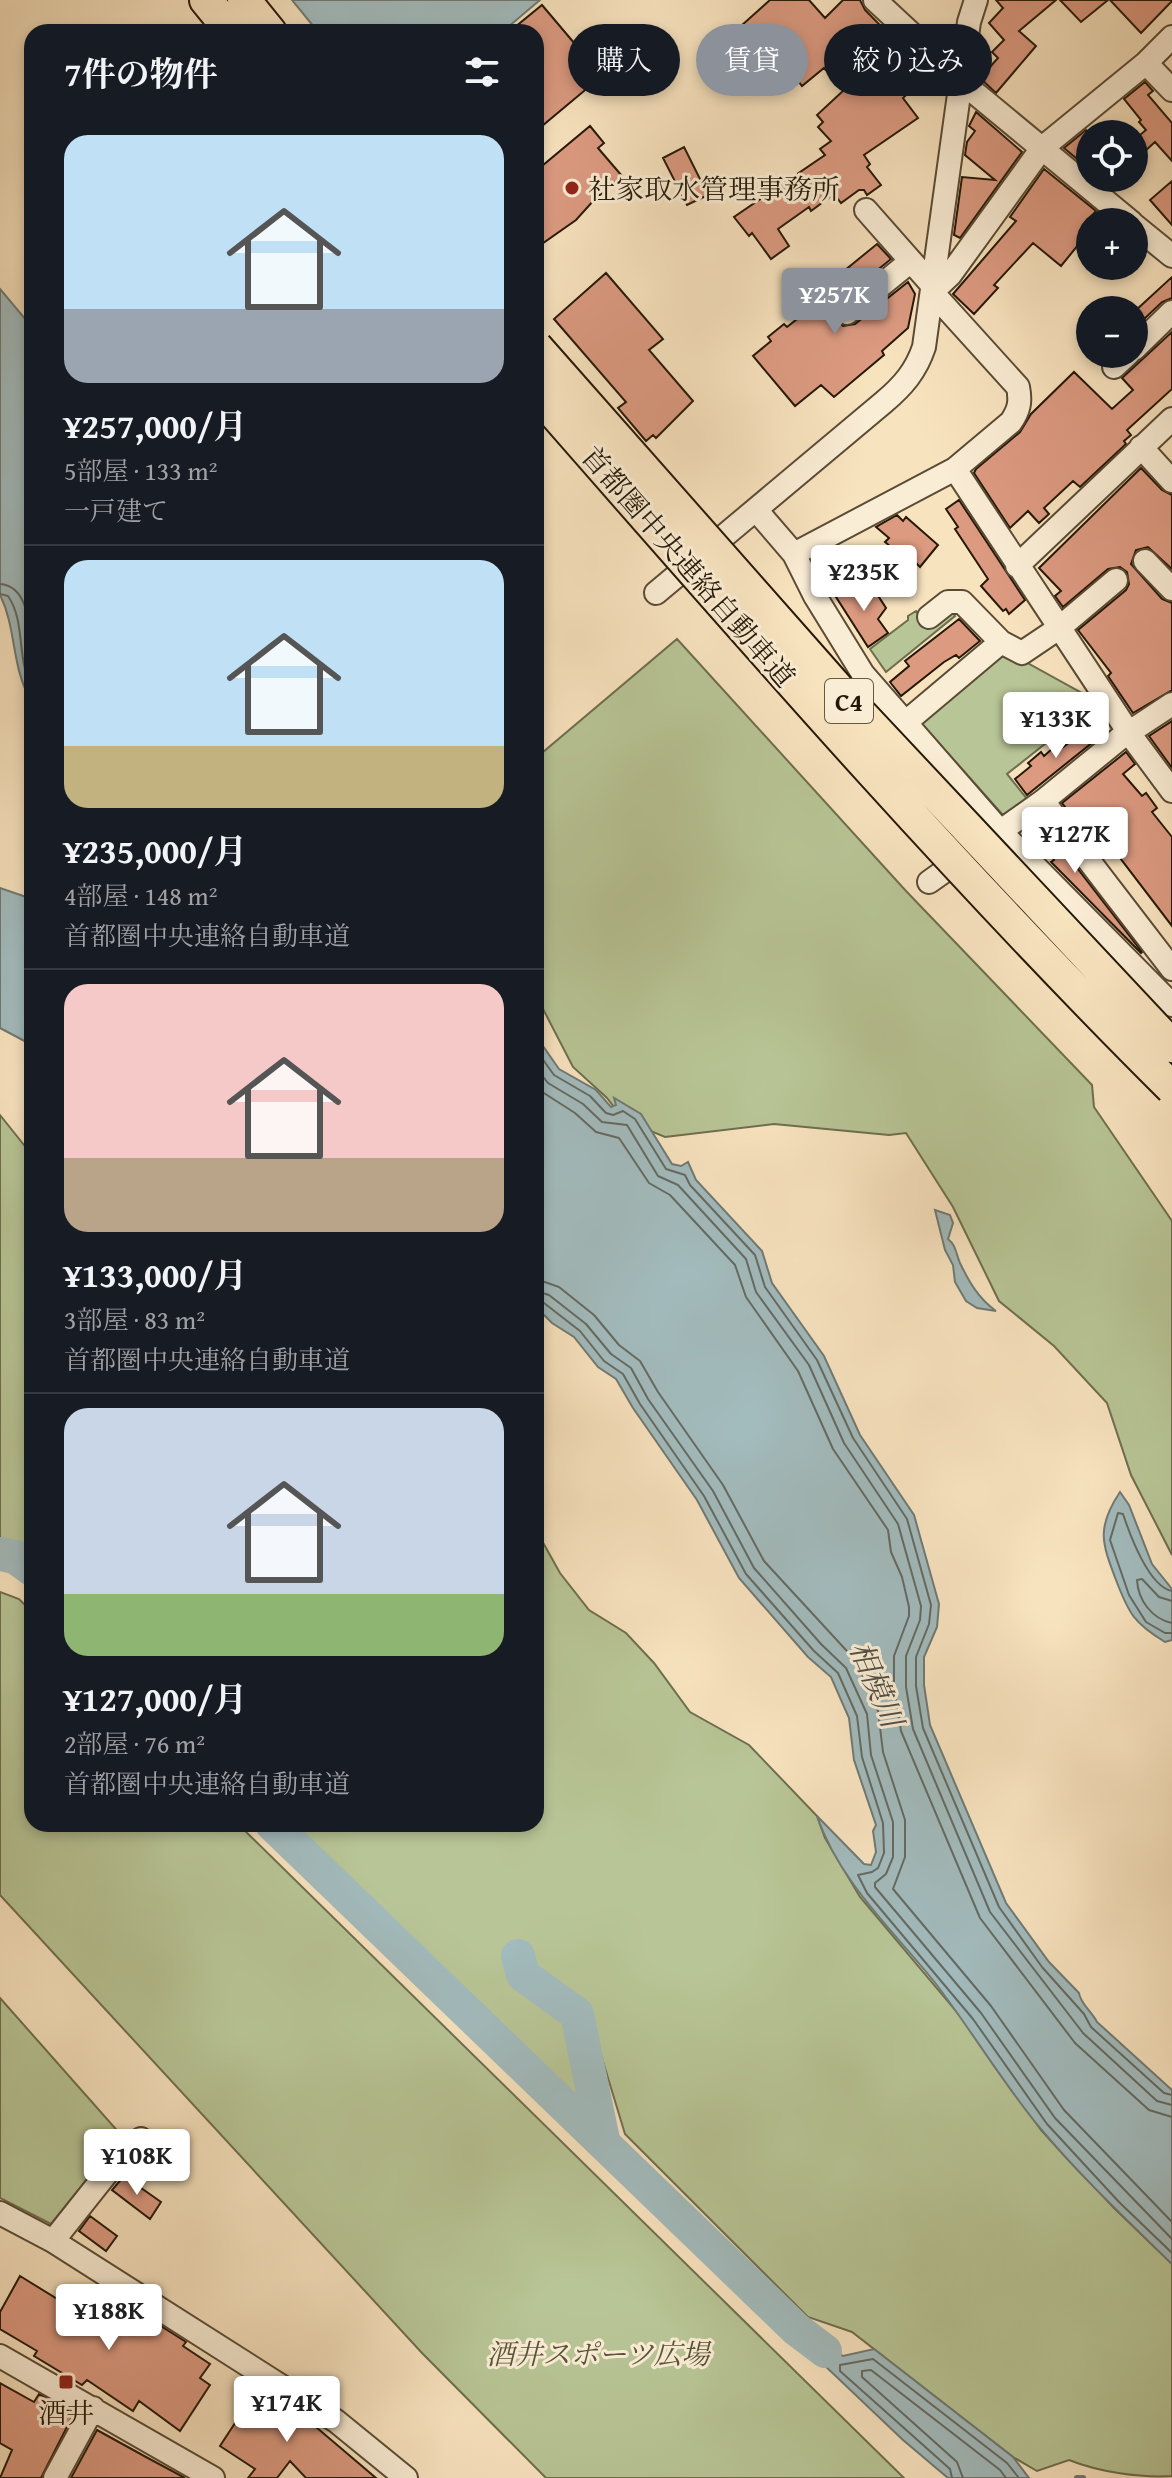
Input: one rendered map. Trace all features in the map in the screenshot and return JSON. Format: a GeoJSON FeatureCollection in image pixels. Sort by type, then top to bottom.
{"type":"FeatureCollection","features":[{"type":"Feature","properties":{"kind":"highway"},"geometry":{"type":"LineString","coordinates":[[206,0],[226,24]]}},
{"type":"Feature","properties":{"kind":"highway"},"geometry":{"type":"LineString","coordinates":[[244,0],[264,24]]}},
{"type":"Feature","properties":{"kind":"highway","name":"首都圏中央連絡自動車道"},"geometry":{"type":"LineString","coordinates":[[544,356],[853,706],[1172,1046]]}},
{"type":"Feature","properties":{"kind":"highway","name":"首都圏中央連絡自動車道"},"geometry":{"type":"LineString","coordinates":[[544,401],[828,724],[1011,923],[1172,1088]]}},
{"type":"Feature","properties":{"kind":"street"},"geometry":{"type":"LineString","coordinates":[[875,0],[900,24]]}},
{"type":"Feature","properties":{"kind":"street"},"geometry":{"type":"LineString","coordinates":[[969,24],[976,0]]}},
{"type":"Feature","properties":{"kind":"street"},"geometry":{"type":"LineString","coordinates":[[932,289],[950,275],[1042,148],[1146,63],[1172,37]]}},
{"type":"Feature","properties":{"kind":"street"},"geometry":{"type":"LineString","coordinates":[[1146,63],[1172,90]]}},
{"type":"Feature","properties":{"kind":"street"},"geometry":{"type":"LineString","coordinates":[[656,593],[757,511],[911,376],[924,347],[959,96]]}},
{"type":"Feature","properties":{"kind":"street"},"geometry":{"type":"LineString","coordinates":[[979,96],[1114,208]]}},
{"type":"Feature","properties":{"kind":"street"},"geometry":{"type":"LineString","coordinates":[[794,554],[955,469],[1011,422],[1021,400],[1018,387],[866,210]]}},
{"type":"Feature","properties":{"kind":"street"},"geometry":{"type":"LineString","coordinates":[[1148,236],[1172,256]]}},
{"type":"Feature","properties":{"kind":"street"},"geometry":{"type":"LineString","coordinates":[[847,313],[911,261]]}},
{"type":"Feature","properties":{"kind":"street"},"geometry":{"type":"LineString","coordinates":[[1148,335],[1172,312]]}},
{"type":"Feature","properties":{"kind":"street"},"geometry":{"type":"LineString","coordinates":[[1017,566],[1172,419]]}},
{"type":"Feature","properties":{"kind":"street"},"geometry":{"type":"LineString","coordinates":[[1141,447],[1172,481]]}},
{"type":"Feature","properties":{"kind":"street"},"geometry":{"type":"LineString","coordinates":[[955,469],[1129,733],[1172,791]]}},
{"type":"Feature","properties":{"kind":"street"},"geometry":{"type":"LineString","coordinates":[[757,511],[794,554],[815,596],[863,674],[1000,831],[1172,1005]]}},
{"type":"Feature","properties":{"kind":"street"},"geometry":{"type":"LineString","coordinates":[[1145,561],[1172,589]]}},
{"type":"Feature","properties":{"kind":"street"},"geometry":{"type":"LineString","coordinates":[[929,617],[948,602],[962,602],[1001,642],[1022,653],[1059,628],[1116,580]]}},
{"type":"Feature","properties":{"kind":"street"},"geometry":{"type":"LineString","coordinates":[[906,722],[1001,642]]}},
{"type":"Feature","properties":{"kind":"street"},"geometry":{"type":"LineString","coordinates":[[929,882],[1172,704]]}},
{"type":"Feature","properties":{"kind":"street"},"geometry":{"type":"LineString","coordinates":[[1043,801],[1172,969]]}},
{"type":"Feature","properties":{"kind":"street"},"geometry":{"type":"LineString","coordinates":[[53,2241],[107,2173],[141,2139]]}},
{"type":"Feature","properties":{"kind":"street"},"geometry":{"type":"LineString","coordinates":[[0,2213],[53,2241],[336,2421],[406,2478]]}},
{"type":"Feature","properties":{"kind":"street"},"geometry":{"type":"LineString","coordinates":[[0,2356],[213,2478]]}},
{"type":"Feature","properties":{"kind":"street"},"geometry":{"type":"LineString","coordinates":[[55,2478],[93,2408]]}},
{"type":"Feature","properties":{"kind":"green space"},"geometry":{"type":"Polygon","coordinates":[[[948,607],[955,616],[886,672],[870,649],[916,611],[926,624],[948,607]]]}},
{"type":"Feature","properties":{"kind":"green space"},"geometry":{"type":"Polygon","coordinates":[[[677,639],[906,891],[1092,1085],[1094,1107],[1172,1221],[1172,1555],[1131,1475],[1107,1403],[1054,1346],[999,1301],[953,1207],[906,1133],[889,1135],[774,1124],[665,1137],[624,1120],[607,1098],[573,1067],[544,1011],[544,751],[677,639]]]}},
{"type":"Feature","properties":{"kind":"green space"},"geometry":{"type":"Polygon","coordinates":[[[1015,656],[1098,702],[1007,774],[1028,800],[1010,814],[1002,814],[920,722],[992,657],[1015,656]]]}},
{"type":"Feature","properties":{"kind":"green space"},"geometry":{"type":"Polygon","coordinates":[[[0,1115],[24,1145],[24,1577],[0,1566],[0,1115]]]}},
{"type":"Feature","properties":{"kind":"green space"},"geometry":{"type":"Polygon","coordinates":[[[544,1544],[560,1573],[589,1610],[626,1633],[654,1663],[690,1712],[749,1745],[817,1816],[825,1838],[860,1897],[967,2024],[1041,2130],[1172,2264],[1172,2476],[1120,2473],[1069,2460],[1037,2471],[1013,2457],[852,2332],[808,2317],[625,2134],[588,2012],[530,1974],[518,1956],[507,1958],[544,2002],[564,2012],[573,2021],[591,2114],[569,2104],[289,1832],[544,1832],[544,1544]]]}},
{"type":"Feature","properties":{"kind":"green space","name":"酒井スポーツ広場"},"geometry":{"type":"Polygon","coordinates":[[[0,1592],[24,1604],[24,1832],[246,1832],[904,2478],[546,2478],[422,2353],[0,1895],[0,1592]]]}},
{"type":"Feature","properties":{"kind":"green space"},"geometry":{"type":"Polygon","coordinates":[[[0,1998],[122,2136],[51,2224],[0,2198],[0,1998]]]}},
{"type":"Feature","properties":{"kind":"water"},"geometry":{"type":"Polygon","coordinates":[[[292,0],[540,0],[512,24],[312,24],[292,0]]]}},
{"type":"Feature","properties":{"kind":"water"},"geometry":{"type":"Polygon","coordinates":[[[0,289],[24,318],[24,686],[0,595],[0,289]]]}},
{"type":"Feature","properties":{"kind":"water"},"geometry":{"type":"Polygon","coordinates":[[[0,888],[24,896],[24,1041],[0,1028],[0,888]]]}},
{"type":"Feature","properties":{"kind":"water","name":"相模川"},"geometry":{"type":"Polygon","coordinates":[[[544,1047],[559,1069],[596,1090],[611,1107],[616,1105],[614,1098],[641,1114],[672,1164],[681,1166],[688,1162],[696,1180],[762,1251],[772,1283],[824,1356],[860,1435],[914,1515],[939,1604],[937,1627],[924,1657],[924,1685],[930,1725],[1006,1903],[1049,1962],[1079,1993],[1097,2022],[1172,2090],[1172,2264],[1087,2181],[1040,2128],[936,1984],[869,1905],[839,1863],[817,1816],[864,1864],[871,1865],[876,1852],[873,1831],[876,1825],[854,1760],[849,1718],[831,1677],[808,1657],[739,1578],[697,1500],[616,1379],[598,1367],[574,1337],[544,1315],[544,1047]]]}},
{"type":"Feature","properties":{"kind":"water"},"geometry":{"type":"Polygon","coordinates":[[[935,1210],[950,1215],[953,1223],[948,1239],[975,1290],[996,1311],[977,1308],[966,1301],[955,1282],[953,1265],[945,1250],[935,1210]]]}},
{"type":"Feature","properties":{"kind":"water"},"geometry":{"type":"Polygon","coordinates":[[[1120,1492],[1129,1505],[1152,1564],[1172,1589],[1172,1640],[1165,1642],[1134,1617],[1111,1567],[1104,1526],[1120,1492]]]}},
{"type":"Feature","properties":{"kind":"water"},"geometry":{"type":"Polygon","coordinates":[[[790,2319],[799,2319],[824,2344],[843,2356],[874,2349],[1013,2457],[1029,2478],[948,2478],[903,2440],[784,2327],[790,2319]]]}},
{"type":"Feature","properties":{"kind":"building"},"geometry":{"type":"Polygon","coordinates":[[[770,0],[809,0],[825,18],[843,0],[860,0],[879,24],[824,24],[824,68],[808,81],[808,24],[743,24],[770,0]]]}},
{"type":"Feature","properties":{"kind":"building"},"geometry":{"type":"Polygon","coordinates":[[[996,0],[1056,0],[1019,31],[1036,46],[996,93],[992,89],[992,65],[998,58],[992,52],[1004,40],[989,23],[1003,8],[996,0]]]}},
{"type":"Feature","properties":{"kind":"building"},"geometry":{"type":"Polygon","coordinates":[[[1060,0],[1108,0],[1081,22],[1060,0]]]}},
{"type":"Feature","properties":{"kind":"building"},"geometry":{"type":"Polygon","coordinates":[[[1110,0],[1172,0],[1172,1],[1141,33],[1110,0]]]}},
{"type":"Feature","properties":{"kind":"building"},"geometry":{"type":"Polygon","coordinates":[[[542,5],[568,36],[568,96],[578,96],[544,124],[544,24],[519,24],[542,5]]]}},
{"type":"Feature","properties":{"kind":"building"},"geometry":{"type":"Polygon","coordinates":[[[1145,82],[1153,91],[1148,95],[1172,123],[1172,161],[1155,142],[1148,148],[1148,120],[1141,120],[1124,99],[1145,82]]]}},
{"type":"Feature","properties":{"kind":"building"},"geometry":{"type":"Polygon","coordinates":[[[838,96],[905,96],[903,98],[918,118],[864,155],[870,164],[867,167],[881,185],[867,195],[864,190],[859,190],[841,203],[834,194],[811,211],[809,207],[778,229],[789,246],[771,259],[752,233],[749,236],[734,217],[825,155],[820,149],[831,141],[818,127],[823,122],[817,115],[838,96]]]}},
{"type":"Feature","properties":{"kind":"building"},"geometry":{"type":"Polygon","coordinates":[[[976,112],[1022,152],[960,238],[954,235],[962,177],[995,180],[965,155],[967,142],[975,131],[969,126],[976,112]]]}},
{"type":"Feature","properties":{"kind":"building","name":"社家取水管理事務所"},"geometry":{"type":"Polygon","coordinates":[[[590,126],[604,143],[598,148],[622,176],[576,220],[544,242],[544,164],[590,126]]]}},
{"type":"Feature","properties":{"kind":"building"},"geometry":{"type":"Polygon","coordinates":[[[1076,138],[1076,158],[1064,148],[1076,138]]]}},
{"type":"Feature","properties":{"kind":"building"},"geometry":{"type":"Polygon","coordinates":[[[684,147],[708,195],[687,205],[663,158],[684,147]]]}},
{"type":"Feature","properties":{"kind":"building"},"geometry":{"type":"Polygon","coordinates":[[[1044,169],[1092,208],[1076,208],[1076,248],[1061,266],[1033,243],[994,285],[998,288],[974,314],[953,294],[1016,221],[1010,217],[1044,169]]]}},
{"type":"Feature","properties":{"kind":"building"},"geometry":{"type":"Polygon","coordinates":[[[1172,181],[1172,225],[1150,200],[1172,181]]]}},
{"type":"Feature","properties":{"kind":"building"},"geometry":{"type":"Polygon","coordinates":[[[877,244],[891,259],[838,302],[833,316],[843,326],[855,324],[908,282],[915,294],[908,328],[882,351],[884,355],[834,397],[821,385],[795,406],[753,356],[771,341],[768,337],[811,308],[806,302],[877,244]]]}},
{"type":"Feature","properties":{"kind":"building"},"geometry":{"type":"Polygon","coordinates":[[[606,273],[663,339],[649,350],[693,401],[656,438],[653,435],[646,441],[618,408],[626,402],[554,319],[606,273]]]}},
{"type":"Feature","properties":{"kind":"building"},"geometry":{"type":"Polygon","coordinates":[[[1172,277],[1172,298],[1162,302],[1148,315],[1148,299],[1172,277]]]}},
{"type":"Feature","properties":{"kind":"building"},"geometry":{"type":"Polygon","coordinates":[[[1172,332],[1172,389],[1127,430],[1131,435],[1124,441],[1126,444],[1080,487],[1073,481],[1044,508],[1049,514],[1039,523],[1028,511],[1010,528],[974,473],[976,469],[1020,432],[1031,414],[1074,372],[1112,409],[1133,390],[1122,378],[1133,368],[1148,368],[1148,354],[1172,332]]]}},
{"type":"Feature","properties":{"kind":"building"},"geometry":{"type":"Polygon","coordinates":[[[1141,468],[1162,490],[1172,495],[1172,569],[1148,547],[1136,550],[1131,564],[1162,599],[1172,603],[1172,690],[1133,713],[1108,676],[1111,673],[1078,630],[1126,590],[1129,584],[1127,572],[1120,567],[1108,569],[1063,607],[1055,596],[1061,591],[1039,568],[1141,468]]]}},
{"type":"Feature","properties":{"kind":"building"},"geometry":{"type":"Polygon","coordinates":[[[959,500],[1025,600],[1009,614],[981,586],[988,579],[955,529],[958,527],[946,509],[959,500]]]}},
{"type":"Feature","properties":{"kind":"building"},"geometry":{"type":"Polygon","coordinates":[[[897,515],[903,521],[906,517],[938,545],[920,567],[914,561],[911,564],[885,542],[889,538],[876,527],[897,515]]]}},
{"type":"Feature","properties":{"kind":"building"},"geometry":{"type":"Polygon","coordinates":[[[858,582],[866,593],[875,591],[886,608],[878,619],[888,633],[868,647],[836,597],[858,582]]]}},
{"type":"Feature","properties":{"kind":"building"},"geometry":{"type":"Polygon","coordinates":[[[959,619],[980,641],[959,658],[956,655],[944,662],[901,696],[890,682],[909,666],[905,661],[959,619]]]}},
{"type":"Feature","properties":{"kind":"building"},"geometry":{"type":"Polygon","coordinates":[[[1172,721],[1172,768],[1149,736],[1172,721]]]}},
{"type":"Feature","properties":{"kind":"building"},"geometry":{"type":"Polygon","coordinates":[[[1094,723],[1103,734],[1027,795],[1015,779],[1031,766],[1028,763],[1041,752],[1044,756],[1053,748],[1057,752],[1094,723]]]}},
{"type":"Feature","properties":{"kind":"building"},"geometry":{"type":"Polygon","coordinates":[[[1126,752],[1135,764],[1123,774],[1142,796],[1146,793],[1157,808],[1152,812],[1172,837],[1172,926],[1107,841],[1097,849],[1062,803],[1126,752]]]}},
{"type":"Feature","properties":{"kind":"building"},"geometry":{"type":"Polygon","coordinates":[[[1040,820],[1141,953],[1051,862],[1054,860],[1029,828],[1040,820]]]}},
{"type":"Feature","properties":{"kind":"building"},"geometry":{"type":"Polygon","coordinates":[[[124,2176],[161,2202],[150,2219],[112,2190],[124,2176]]]}},
{"type":"Feature","properties":{"kind":"building"},"geometry":{"type":"Polygon","coordinates":[[[90,2216],[117,2236],[106,2251],[79,2231],[90,2216]]]}},
{"type":"Feature","properties":{"kind":"building"},"geometry":{"type":"Polygon","coordinates":[[[20,2276],[93,2321],[107,2301],[145,2326],[148,2321],[156,2323],[186,2342],[183,2346],[210,2364],[200,2378],[210,2385],[180,2431],[139,2401],[133,2411],[87,2380],[82,2385],[34,2356],[37,2351],[0,2329],[0,2312],[20,2276]]]}},
{"type":"Feature","properties":{"kind":"building"},"geometry":{"type":"Polygon","coordinates":[[[0,2383],[34,2402],[39,2394],[70,2412],[68,2415],[72,2417],[41,2478],[0,2478],[12,2450],[0,2443],[0,2383]]]}},
{"type":"Feature","properties":{"kind":"building"},"geometry":{"type":"Polygon","coordinates":[[[256,2391],[316,2427],[376,2478],[306,2478],[290,2461],[277,2478],[248,2478],[255,2469],[220,2446],[256,2391]]]}},
{"type":"Feature","properties":{"kind":"building"},"geometry":{"type":"Polygon","coordinates":[[[97,2430],[146,2457],[185,2478],[71,2478],[97,2430]]]}},
{"type":"Feature","properties":{"kind":"waterway"},"geometry":{"type":"LineString","coordinates":[[0,1554],[15,1557],[24,1563]]}},
{"type":"Feature","properties":{"kind":"waterway"},"geometry":{"type":"LineString","coordinates":[[280,1832],[796,2329],[825,2351]]}},
{"type":"Feature","properties":{"kind":"waterway"},"geometry":{"type":"LineString","coordinates":[[518,1956],[523,1975],[577,2014],[603,2140]]}},
{"type":"Feature","properties":{"kind":"waterway"},"geometry":{"type":"LineString","coordinates":[[1077,2478],[1083,2478]]}},
{"type":"Feature","properties":{"kind":"place","name":"社家取水管理事務所"},"geometry":{"type":"Point","coordinates":[572,188]}},
{"type":"Feature","properties":{"kind":"place","name":"酒井"},"geometry":{"type":"Point","coordinates":[66,2382]}}]}
